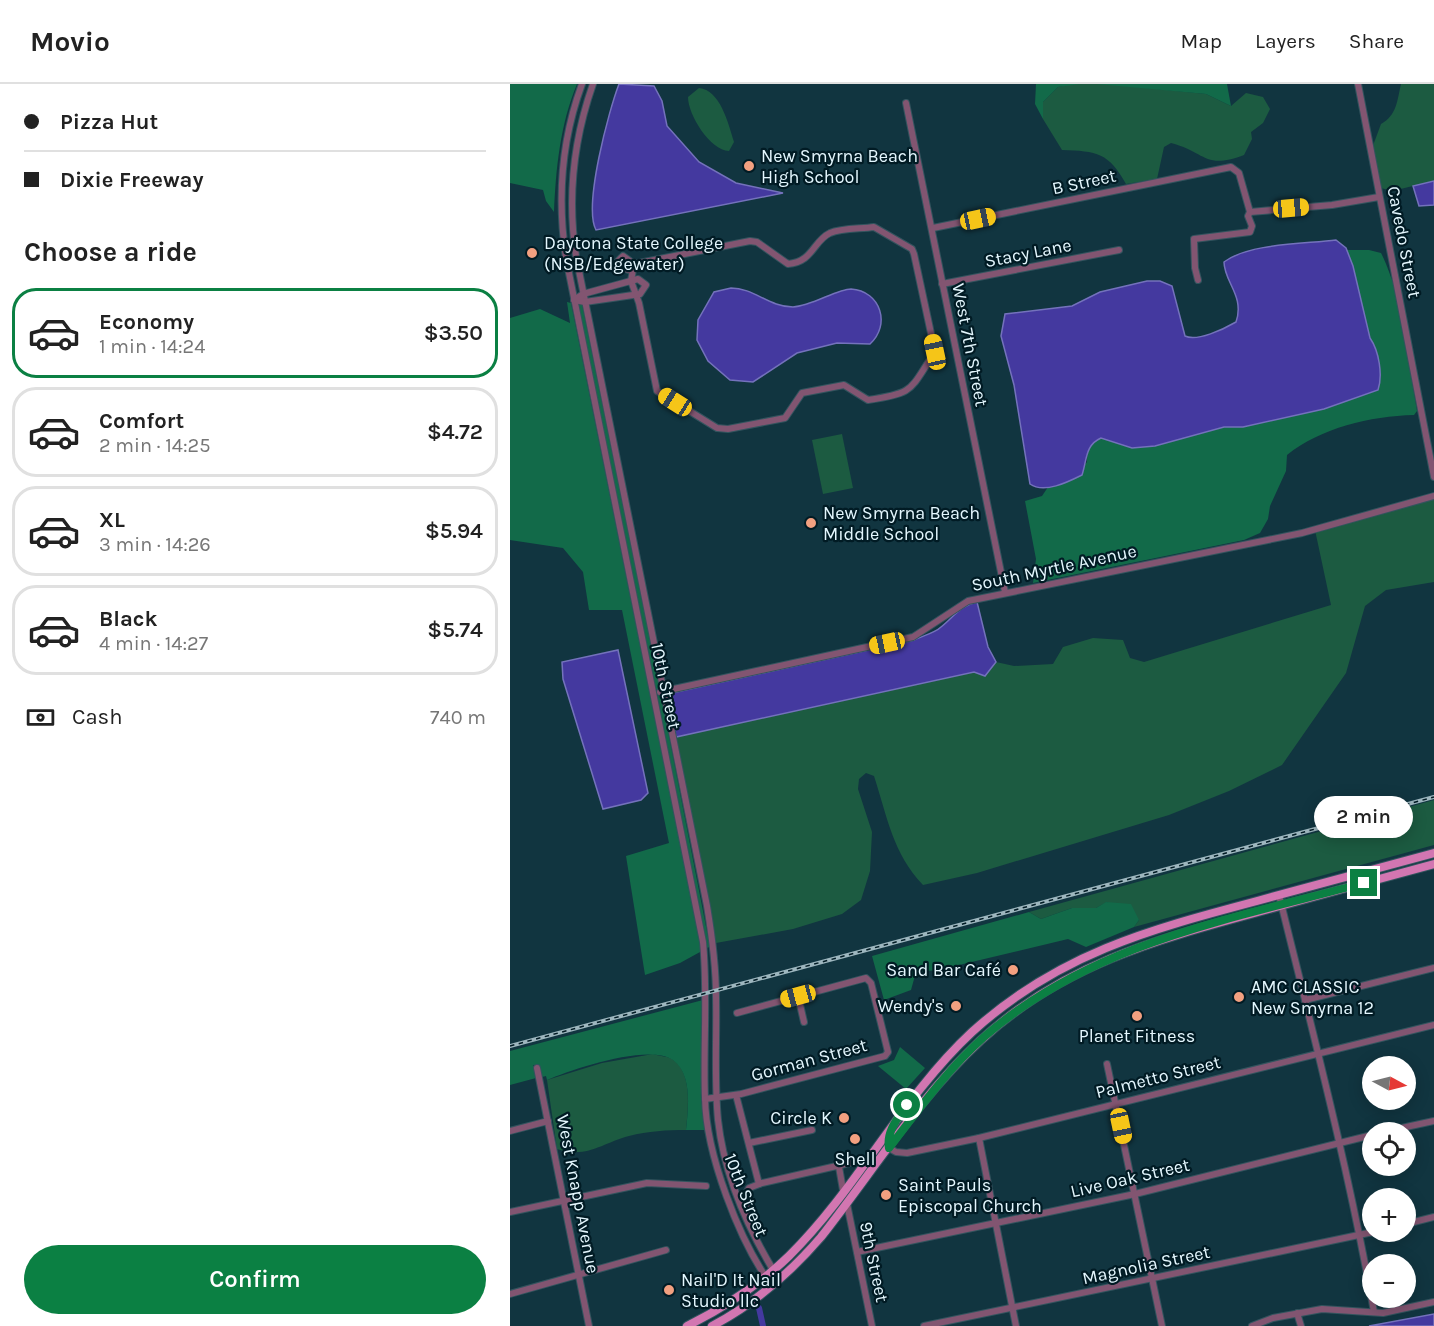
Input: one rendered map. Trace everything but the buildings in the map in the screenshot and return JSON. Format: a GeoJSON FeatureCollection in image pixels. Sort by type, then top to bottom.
{"type":"FeatureCollection","features":[{"type":"Feature","properties":{"kind":"main road"},"geometry":{"type":"LineString","coordinates":[[687,1326],[751,1288],[774,1270],[809,1234],[932,1074],[987,1019],[1033,986],[1084,957],[1125,939],[1434,853]]}},
{"type":"Feature","properties":{"kind":"main road"},"geometry":{"type":"LineString","coordinates":[[712,1326],[726,1323],[758,1298],[816,1244],[937,1086],[995,1027],[1037,996],[1087,967],[1136,946],[1430,865]]}},
{"type":"Feature","properties":{"kind":"main road"},"geometry":{"type":"LineString","coordinates":[[889,1148],[889,1137],[894,1124]]}},
{"type":"Feature","properties":{"kind":"main road"},"geometry":{"type":"LineString","coordinates":[[878,1163],[880,1142]]}},
{"type":"Feature","properties":{"kind":"street","name":"10th Street"},"geometry":{"type":"LineString","coordinates":[[582,84],[567,135],[560,184],[561,227],[703,942],[706,1016],[705,1099],[709,1138],[721,1183],[765,1277],[772,1286]]}},
{"type":"Feature","properties":{"kind":"street","name":"10th Street"},"geometry":{"type":"LineString","coordinates":[[593,84],[577,138],[571,183],[572,227],[583,294],[707,906],[715,966],[716,1098],[727,1162],[752,1229],[779,1280]]}},
{"type":"Feature","properties":{"kind":"street","name":"Cavedo Street"},"geometry":{"type":"LineString","coordinates":[[1358,84],[1434,477]]}},
{"type":"Feature","properties":{"kind":"street","name":"West 7th Street"},"geometry":{"type":"LineString","coordinates":[[906,104],[933,228],[942,285],[1005,592]]}},
{"type":"Feature","properties":{"kind":"street","name":"B Street"},"geometry":{"type":"LineString","coordinates":[[933,228],[1223,168],[1235,168],[1239,173],[1250,212]]}},
{"type":"Feature","properties":{"kind":"street"},"geometry":{"type":"LineString","coordinates":[[1198,280],[1194,239],[1250,232],[1252,226],[1248,216],[1250,212],[1332,205],[1380,197]]}},
{"type":"Feature","properties":{"kind":"street"},"geometry":{"type":"LineString","coordinates":[[879,228],[913,252],[935,352],[909,391],[900,396],[868,400],[844,385],[802,393],[785,418],[728,429],[717,428],[657,391],[639,303],[634,295],[631,281],[633,267],[750,241],[757,242],[788,264],[793,264],[805,259],[829,233],[879,228]]}},
{"type":"Feature","properties":{"kind":"street","name":"Stacy Lane"},"geometry":{"type":"LineString","coordinates":[[942,285],[1119,250]]}},
{"type":"Feature","properties":{"kind":"street"},"geometry":{"type":"LineString","coordinates":[[640,279],[646,285],[644,292],[634,295],[585,302],[574,300],[583,294],[640,279]]}},
{"type":"Feature","properties":{"kind":"street"},"geometry":{"type":"LineString","coordinates":[[611,288],[613,297]]}},
{"type":"Feature","properties":{"kind":"street","name":"South Myrtle Avenue"},"geometry":{"type":"LineString","coordinates":[[653,694],[913,637],[932,627],[960,604],[1005,592],[1302,533],[1434,496]]}},
{"type":"Feature","properties":{"kind":"street"},"geometry":{"type":"LineString","coordinates":[[1424,856],[1430,865]]}},
{"type":"Feature","properties":{"kind":"street"},"geometry":{"type":"LineString","coordinates":[[1280,895],[1319,1051],[1360,1235],[1374,1312]]}},
{"type":"Feature","properties":{"kind":"street"},"geometry":{"type":"LineString","coordinates":[[1180,922],[1183,932]]}},
{"type":"Feature","properties":{"kind":"street"},"geometry":{"type":"LineString","coordinates":[[1084,957],[1087,967]]}},
{"type":"Feature","properties":{"kind":"street"},"geometry":{"type":"LineString","coordinates":[[705,968],[715,966]]}},
{"type":"Feature","properties":{"kind":"street"},"geometry":{"type":"LineString","coordinates":[[1305,1000],[1434,968]]}},
{"type":"Feature","properties":{"kind":"street","name":"Gorman Street"},"geometry":{"type":"LineString","coordinates":[[705,1099],[736,1095],[885,1056],[888,1052],[871,983],[866,978],[737,1013]]}},
{"type":"Feature","properties":{"kind":"street"},"geometry":{"type":"LineString","coordinates":[[798,996],[804,1022]]}},
{"type":"Feature","properties":{"kind":"street"},"geometry":{"type":"LineString","coordinates":[[706,1016],[716,1016]]}},
{"type":"Feature","properties":{"kind":"street"},"geometry":{"type":"LineString","coordinates":[[987,1019],[995,1027]]}},
{"type":"Feature","properties":{"kind":"street","name":"Palmetto Street"},"geometry":{"type":"LineString","coordinates":[[889,1148],[896,1152],[907,1153],[979,1138],[1434,1024]]}},
{"type":"Feature","properties":{"kind":"street"},"geometry":{"type":"LineString","coordinates":[[959,1045],[967,1053]]}},
{"type":"Feature","properties":{"kind":"street"},"geometry":{"type":"LineString","coordinates":[[1107,1064],[1162,1326]]}},
{"type":"Feature","properties":{"kind":"street","name":"West Knapp Avenue"},"geometry":{"type":"LineString","coordinates":[[537,1068],[589,1326]]}},
{"type":"Feature","properties":{"kind":"street","name":"10th Street"},"geometry":{"type":"LineString","coordinates":[[736,1095],[759,1184]]}},
{"type":"Feature","properties":{"kind":"street"},"geometry":{"type":"LineString","coordinates":[[510,1131],[548,1121]]}},
{"type":"Feature","properties":{"kind":"street"},"geometry":{"type":"LineString","coordinates":[[1416,1125],[1434,1121]]}},
{"type":"Feature","properties":{"kind":"street"},"geometry":{"type":"LineString","coordinates":[[749,1143],[812,1130]]}},
{"type":"Feature","properties":{"kind":"street","name":"Live Oak Street"},"geometry":{"type":"LineString","coordinates":[[857,1252],[1135,1194],[1362,1137]]}},
{"type":"Feature","properties":{"kind":"street"},"geometry":{"type":"LineString","coordinates":[[979,1138],[1017,1326]]}},
{"type":"Feature","properties":{"kind":"street"},"geometry":{"type":"LineString","coordinates":[[752,1229],[753,1221],[745,1194],[749,1188],[867,1159]]}},
{"type":"Feature","properties":{"kind":"street"},"geometry":{"type":"LineString","coordinates":[[838,1167],[843,1190]]}},
{"type":"Feature","properties":{"kind":"street"},"geometry":{"type":"LineString","coordinates":[[510,1212],[647,1183],[706,1186]]}},
{"type":"Feature","properties":{"kind":"street","name":"9th Street"},"geometry":{"type":"LineString","coordinates":[[847,1204],[872,1326]]}},
{"type":"Feature","properties":{"kind":"street"},"geometry":{"type":"LineString","coordinates":[[1416,1222],[1434,1217]]}},
{"type":"Feature","properties":{"kind":"street","name":"Magnolia Street"},"geometry":{"type":"LineString","coordinates":[[924,1326],[1360,1235]]}},
{"type":"Feature","properties":{"kind":"street"},"geometry":{"type":"LineString","coordinates":[[510,1294],[666,1250]]}},
{"type":"Feature","properties":{"kind":"street"},"geometry":{"type":"LineString","coordinates":[[1252,1326],[1297,1313],[1339,1308],[1383,1313],[1434,1302]]}},
{"type":"Feature","properties":{"kind":"street"},"geometry":{"type":"LineString","coordinates":[[1297,1313],[1301,1326]]}},
{"type":"Feature","properties":{"kind":"green space"},"geometry":{"type":"Polygon","coordinates":[[[510,84],[577,84],[571,99],[560,147],[554,212],[546,201],[543,190],[510,183],[510,84]]]}},
{"type":"Feature","properties":{"kind":"green space"},"geometry":{"type":"Polygon","coordinates":[[[1036,84],[1081,84],[1058,87],[1043,102],[1043,119],[1035,104],[1036,84]]]}},
{"type":"Feature","properties":{"kind":"green space"},"geometry":{"type":"Polygon","coordinates":[[[1071,84],[1108,84],[1206,94],[1231,106],[1246,93],[1263,97],[1270,109],[1263,123],[1251,132],[1252,139],[1244,155],[1221,161],[1213,160],[1171,143],[1164,147],[1157,179],[1126,184],[1114,166],[1101,156],[1084,151],[1062,150],[1043,119],[1043,102],[1058,87],[1071,84]]]}},
{"type":"Feature","properties":{"kind":"green space"},"geometry":{"type":"Polygon","coordinates":[[[1096,84],[1227,84],[1231,106],[1206,94],[1096,84]]]}},
{"type":"Feature","properties":{"kind":"green space"},"geometry":{"type":"Polygon","coordinates":[[[1401,84],[1434,84],[1434,181],[1392,191],[1381,188],[1371,151],[1381,124],[1390,116],[1395,107],[1401,84]]]}},
{"type":"Feature","properties":{"kind":"green space"},"geometry":{"type":"Polygon","coordinates":[[[699,88],[712,94],[722,108],[734,142],[729,151],[715,145],[696,122],[688,97],[699,88]]]}},
{"type":"Feature","properties":{"kind":"green space"},"geometry":{"type":"Polygon","coordinates":[[[1347,250],[1369,250],[1381,253],[1397,290],[1417,411],[1414,415],[1380,418],[1347,425],[1315,438],[1287,455],[1286,471],[1270,506],[1268,519],[1260,533],[1244,540],[1033,583],[1036,559],[1025,501],[1042,496],[1048,487],[1069,481],[1087,462],[1090,447],[1097,440],[1101,438],[1132,448],[1155,446],[1224,427],[1243,427],[1324,409],[1378,390],[1380,370],[1378,356],[1370,338],[1347,250]]]}},
{"type":"Feature","properties":{"kind":"green space"},"geometry":{"type":"Polygon","coordinates":[[[567,302],[571,303],[700,942],[700,952],[680,963],[645,975],[626,856],[669,843],[622,610],[589,610],[583,572],[563,548],[510,540],[510,318],[540,309],[570,323],[567,302]]]}},
{"type":"Feature","properties":{"kind":"green space"},"geometry":{"type":"Polygon","coordinates":[[[577,304],[582,304],[660,689],[655,690],[577,304]]]}},
{"type":"Feature","properties":{"kind":"green space"},"geometry":{"type":"Polygon","coordinates":[[[842,434],[853,488],[823,494],[812,440],[842,434]]]}},
{"type":"Feature","properties":{"kind":"green space"},"geometry":{"type":"Polygon","coordinates":[[[1434,496],[1434,582],[1386,590],[1365,606],[1346,673],[1282,765],[1229,791],[1169,815],[977,873],[923,885],[905,861],[898,847],[874,776],[866,773],[859,779],[858,789],[872,832],[870,871],[861,900],[842,914],[793,929],[716,943],[676,737],[975,672],[985,676],[996,662],[1014,666],[1053,664],[1063,647],[1093,638],[1123,640],[1130,658],[1144,662],[1331,605],[1315,530],[1434,496]]]}},
{"type":"Feature","properties":{"kind":"green space"},"geometry":{"type":"Polygon","coordinates":[[[661,695],[710,947],[706,948],[656,696],[661,695]]]}},
{"type":"Feature","properties":{"kind":"green space"},"geometry":{"type":"Polygon","coordinates":[[[1434,800],[1434,845],[1134,927],[1139,920],[1107,902],[1096,908],[1072,908],[1041,919],[1029,912],[1434,800]]]}},
{"type":"Feature","properties":{"kind":"green space"},"geometry":{"type":"Polygon","coordinates":[[[1106,902],[1131,904],[1139,920],[1134,927],[1086,947],[1068,939],[938,970],[916,972],[911,990],[884,1000],[872,956],[1029,912],[1041,919],[1072,908],[1096,908],[1106,902]]]}},
{"type":"Feature","properties":{"kind":"green space"},"geometry":{"type":"Polygon","coordinates":[[[703,1000],[701,1097],[705,1130],[686,1130],[688,1093],[684,1074],[673,1060],[662,1056],[647,1054],[610,1059],[547,1080],[546,1076],[542,1077],[539,1065],[533,1065],[536,1078],[510,1085],[510,1051],[703,1000]]]}},
{"type":"Feature","properties":{"kind":"green space"},"geometry":{"type":"Polygon","coordinates":[[[900,1047],[925,1068],[906,1089],[878,1066],[894,1060],[900,1047]]]}},
{"type":"Feature","properties":{"kind":"green space"},"geometry":{"type":"Polygon","coordinates":[[[653,1054],[672,1059],[683,1073],[688,1092],[686,1130],[636,1134],[586,1151],[568,1152],[557,1149],[547,1080],[602,1063],[653,1054]]]}},
{"type":"Feature","properties":{"kind":"shaded area"},"geometry":{"type":"Polygon","coordinates":[[[619,84],[654,86],[662,101],[667,126],[699,162],[736,183],[783,193],[596,230],[593,218],[595,180],[609,114],[619,84]]]}},
{"type":"Feature","properties":{"kind":"shaded area"},"geometry":{"type":"Polygon","coordinates":[[[1434,181],[1434,205],[1419,206],[1413,186],[1434,181]]]}},
{"type":"Feature","properties":{"kind":"shaded area"},"geometry":{"type":"Polygon","coordinates":[[[1336,240],[1346,248],[1353,266],[1370,338],[1379,363],[1378,390],[1324,409],[1243,427],[1224,427],[1155,446],[1132,448],[1101,438],[1089,449],[1082,475],[1063,484],[1049,487],[1042,488],[1030,484],[1014,385],[1001,336],[1005,314],[1072,306],[1100,292],[1147,281],[1160,281],[1172,286],[1185,336],[1203,336],[1236,322],[1238,304],[1224,262],[1248,251],[1278,245],[1336,240]]]}},
{"type":"Feature","properties":{"kind":"shaded area"},"geometry":{"type":"Polygon","coordinates":[[[731,288],[747,291],[776,304],[793,307],[808,304],[845,290],[861,291],[876,302],[880,310],[880,328],[870,344],[837,343],[797,353],[753,382],[730,380],[708,361],[697,340],[698,320],[714,292],[731,288]]]}},
{"type":"Feature","properties":{"kind":"shaded area"},"geometry":{"type":"Polygon","coordinates":[[[977,602],[988,647],[996,662],[985,676],[974,672],[676,737],[667,694],[914,640],[935,631],[961,609],[977,602]]]}},
{"type":"Feature","properties":{"kind":"shaded area"},"geometry":{"type":"Polygon","coordinates":[[[618,650],[648,793],[641,800],[603,809],[563,679],[562,662],[618,650]]]}},
{"type":"Feature","properties":{"kind":"shaded area"},"geometry":{"type":"Polygon","coordinates":[[[1434,1314],[1434,1326],[1369,1326],[1434,1314]]]}},
{"type":"Feature","properties":{"kind":"waterway"},"geometry":{"type":"LineString","coordinates":[[759,1308],[763,1326]]}},
{"type":"Feature","properties":{"kind":"railway"},"geometry":{"type":"LineString","coordinates":[[510,1046],[1434,797]]}},
{"type":"Feature","properties":{"kind":"place","name":"New Smyrna Beach High School"},"geometry":{"type":"Point","coordinates":[749,166]}},
{"type":"Feature","properties":{"kind":"place","name":"Daytona State College (NSB/Edgewater)"},"geometry":{"type":"Point","coordinates":[532,253]}},
{"type":"Feature","properties":{"kind":"place","name":"New Smyrna Beach Middle School"},"geometry":{"type":"Point","coordinates":[811,523]}},
{"type":"Feature","properties":{"kind":"place","name":"Sand Bar Café"},"geometry":{"type":"Point","coordinates":[1013,970]}},
{"type":"Feature","properties":{"kind":"place","name":"AMC CLASSIC New Smyrna 12"},"geometry":{"type":"Point","coordinates":[1239,997]}},
{"type":"Feature","properties":{"kind":"place","name":"Wendy's"},"geometry":{"type":"Point","coordinates":[956,1006]}},
{"type":"Feature","properties":{"kind":"place","name":"Planet Fitness"},"geometry":{"type":"Point","coordinates":[1137,1016]}},
{"type":"Feature","properties":{"kind":"place","name":"Circle K"},"geometry":{"type":"Point","coordinates":[844,1118]}},
{"type":"Feature","properties":{"kind":"place","name":"Shell"},"geometry":{"type":"Point","coordinates":[855,1139]}},
{"type":"Feature","properties":{"kind":"place","name":"Saint Pauls Episcopal Church"},"geometry":{"type":"Point","coordinates":[886,1195]}},
{"type":"Feature","properties":{"kind":"place","name":"Nail'D It Nail Studio llc"},"geometry":{"type":"Point","coordinates":[669,1290]}},
{"type":"Feature","properties":{"kind":"route"},"geometry":{"type":"LineString","coordinates":[[907,1105],[894,1124],[889,1137],[889,1148],[956,1064],[1017,1010],[1054,985],[1087,967],[1146,943],[1364,883]]}}]}
